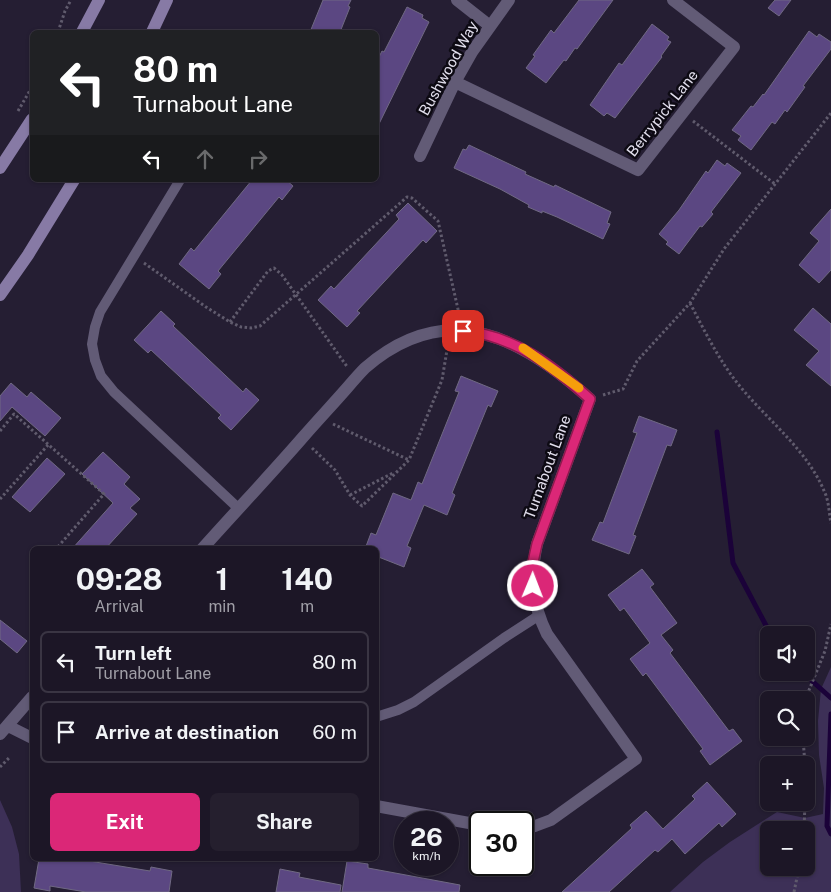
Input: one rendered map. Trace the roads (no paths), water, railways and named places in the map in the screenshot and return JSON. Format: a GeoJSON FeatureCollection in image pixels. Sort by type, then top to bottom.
{"type":"FeatureCollection","features":[{"type":"Feature","properties":{"kind":"main road"},"geometry":{"type":"LineString","coordinates":[[83,30],[99,0]]}},
{"type":"Feature","properties":{"kind":"main road"},"geometry":{"type":"LineString","coordinates":[[153,30],[167,0]]}},
{"type":"Feature","properties":{"kind":"main road"},"geometry":{"type":"LineString","coordinates":[[0,168],[30,122]]}},
{"type":"Feature","properties":{"kind":"main road"},"geometry":{"type":"LineString","coordinates":[[0,295],[28,255],[73,182]]}},
{"type":"Feature","properties":{"kind":"street"},"geometry":{"type":"LineString","coordinates":[[457,0],[490,26]]}},
{"type":"Feature","properties":{"kind":"street","name":"Bushwood Way"},"geometry":{"type":"LineString","coordinates":[[420,156],[455,82],[490,26],[509,0]]}},
{"type":"Feature","properties":{"kind":"street","name":"Berrypick Lane"},"geometry":{"type":"LineString","coordinates":[[455,82],[638,170],[734,47],[672,0]]}},
{"type":"Feature","properties":{"kind":"street","name":"Turnabout Lane"},"geometry":{"type":"LineString","coordinates":[[238,508],[365,368],[408,340],[426,333],[457,331],[497,337],[522,347],[572,383],[590,399],[537,544],[533,562],[533,586],[538,616],[547,634],[636,759],[551,820],[534,826]]}},
{"type":"Feature","properties":{"kind":"street"},"geometry":{"type":"LineString","coordinates":[[205,546],[238,508]]}},
{"type":"Feature","properties":{"kind":"street"},"geometry":{"type":"LineString","coordinates":[[30,699],[4,730],[30,737]]}},
{"type":"Feature","properties":{"kind":"street"},"geometry":{"type":"LineString","coordinates":[[379,807],[469,823]]}},
{"type":"Feature","properties":{"kind":"lane"},"geometry":{"type":"LineString","coordinates":[[179,182],[100,312],[92,344],[95,360],[102,376],[114,392],[238,508]]}},
{"type":"Feature","properties":{"kind":"lane"},"geometry":{"type":"LineString","coordinates":[[379,716],[414,702],[538,616]]}},
{"type":"Feature","properties":{"kind":"waterway"},"geometry":{"type":"LineString","coordinates":[[717,432],[733,563],[766,626]]}},
{"type":"Feature","properties":{"kind":"waterway"},"geometry":{"type":"LineString","coordinates":[[812,681],[831,698]]}},
{"type":"Feature","properties":{"kind":"waterway"},"geometry":{"type":"LineString","coordinates":[[831,714],[827,826],[831,834]]}}]}
